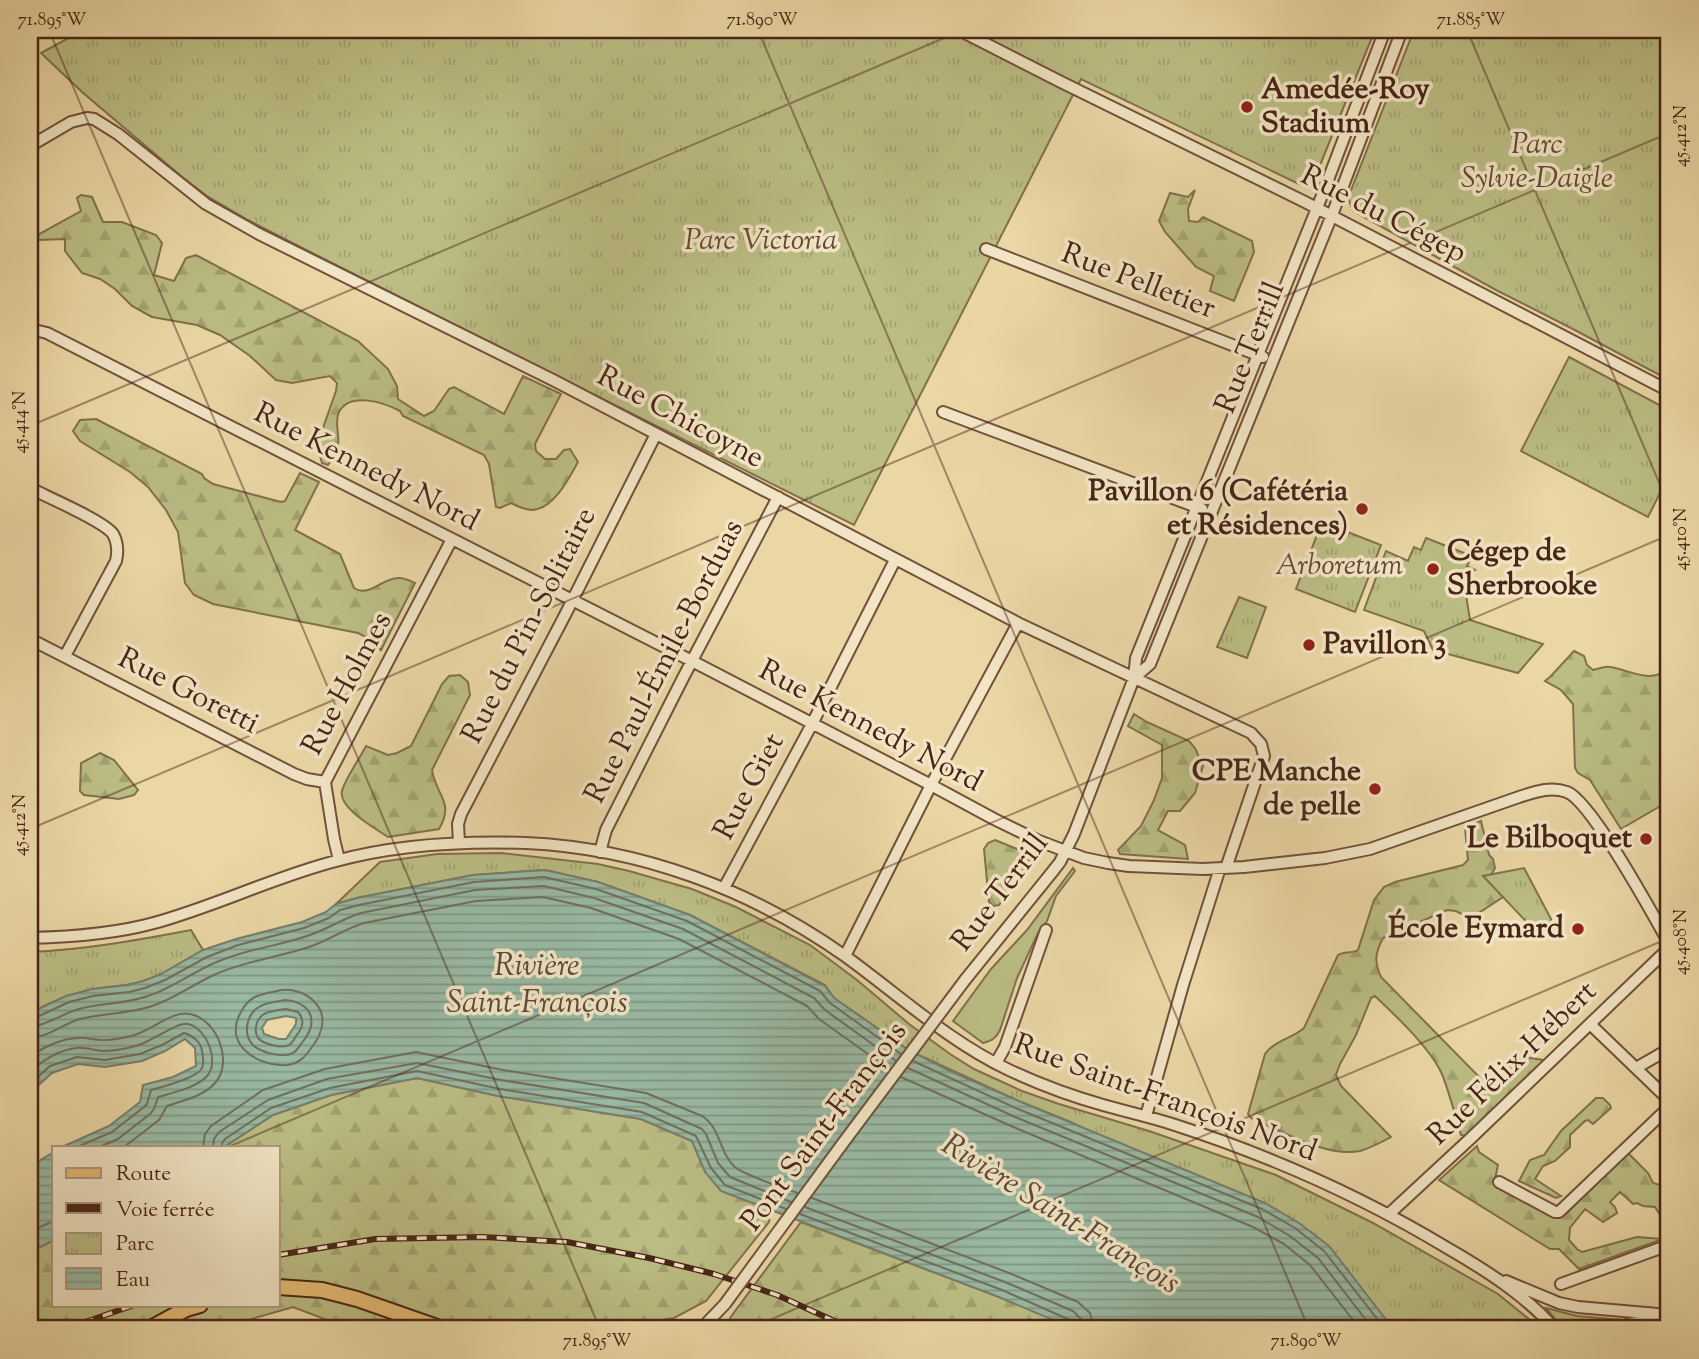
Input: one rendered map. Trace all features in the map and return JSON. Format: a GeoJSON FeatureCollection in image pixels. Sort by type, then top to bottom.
{"type":"FeatureCollection","features":[{"type":"Feature","properties":{"kind":"main road"},"geometry":{"type":"LineString","coordinates":[[280,1287],[321,1290],[357,1299],[443,1329]]}},
{"type":"Feature","properties":{"kind":"main road"},"geometry":{"type":"LineString","coordinates":[[149,1329],[196,1306]]}},
{"type":"Feature","properties":{"kind":"street","name":"Rue du Cégep"},"geometry":{"type":"LineString","coordinates":[[959,30],[1332,215],[1669,391]]}},
{"type":"Feature","properties":{"kind":"street","name":"Rue Terrill"},"geometry":{"type":"LineString","coordinates":[[965,980],[1053,871],[1074,834],[1134,678],[1136,658],[1317,208],[1385,30]]}},
{"type":"Feature","properties":{"kind":"street","name":"Rue Terrill"},"geometry":{"type":"LineString","coordinates":[[1134,678],[1150,664],[1332,215],[1402,30]]}},
{"type":"Feature","properties":{"kind":"street","name":"Rue Chicoyne"},"geometry":{"type":"LineString","coordinates":[[30,146],[71,122],[94,119],[118,134],[197,197],[232,220],[562,385],[1018,623],[1251,733],[1261,744],[1264,756],[1223,868]]}},
{"type":"Feature","properties":{"kind":"street","name":"Rue Pelletier"},"geometry":{"type":"LineString","coordinates":[[986,249],[1272,361]]}},
{"type":"Feature","properties":{"kind":"street","name":"Rue Kennedy Nord"},"geometry":{"type":"LineString","coordinates":[[30,329],[47,333],[692,661],[994,820],[1065,852],[1118,864],[1164,868],[1223,868],[1325,858],[1384,845],[1519,797],[1555,789],[1573,795],[1588,811],[1669,945]]}},
{"type":"Feature","properties":{"kind":"street"},"geometry":{"type":"LineString","coordinates":[[943,412],[1211,514]]}},
{"type":"Feature","properties":{"kind":"street","name":"Rue du Pin-Solitaire"},"geometry":{"type":"LineString","coordinates":[[459,843],[458,824],[461,814],[656,434]]}},
{"type":"Feature","properties":{"kind":"street"},"geometry":{"type":"LineString","coordinates":[[30,488],[97,521],[113,534],[117,544],[116,561],[65,656]]}},
{"type":"Feature","properties":{"kind":"street","name":"Rue Paul-Émile-Borduas"},"geometry":{"type":"LineString","coordinates":[[600,852],[606,830],[778,497]]}},
{"type":"Feature","properties":{"kind":"street","name":"Rue Holmes"},"geometry":{"type":"LineString","coordinates":[[339,860],[325,782],[452,539]]}},
{"type":"Feature","properties":{"kind":"street","name":"Rue Giet"},"geometry":{"type":"LineString","coordinates":[[724,888],[812,724],[895,560]]}},
{"type":"Feature","properties":{"kind":"street"},"geometry":{"type":"LineString","coordinates":[[845,956],[931,785],[1018,623]]}},
{"type":"Feature","properties":{"kind":"street","name":"Rue Goretti"},"geometry":{"type":"LineString","coordinates":[[30,639],[295,774],[325,782]]}},
{"type":"Feature","properties":{"kind":"street","name":"Rue Saint-François Nord"},"geometry":{"type":"LineString","coordinates":[[30,938],[97,934],[146,925],[339,860],[402,848],[459,843],[532,844],[600,852],[660,866],[724,888],[785,918],[845,956],[942,1030],[996,1063],[1053,1088],[1105,1106],[1146,1116],[1234,1145],[1282,1164],[1389,1214],[1496,1278],[1555,1329]]}},
{"type":"Feature","properties":{"kind":"street"},"geometry":{"type":"LineString","coordinates":[[1146,1116],[1183,985],[1223,868]]}},
{"type":"Feature","properties":{"kind":"street"},"geometry":{"type":"LineString","coordinates":[[996,1063],[1005,1047],[1046,930]]}},
{"type":"Feature","properties":{"kind":"street","name":"Rue Félix-Hébert"},"geometry":{"type":"LineString","coordinates":[[1389,1214],[1590,1024],[1669,945]]}},
{"type":"Feature","properties":{"kind":"street","name":"Pont Saint-François"},"geometry":{"type":"LineString","coordinates":[[725,1304],[965,980]]}},
{"type":"Feature","properties":{"kind":"street"},"geometry":{"type":"LineString","coordinates":[[1590,1024],[1669,1100]]}},
{"type":"Feature","properties":{"kind":"street"},"geometry":{"type":"LineString","coordinates":[[1636,1068],[1669,1049]]}},
{"type":"Feature","properties":{"kind":"street"},"geometry":{"type":"LineString","coordinates":[[1499,1182],[1559,1212],[1669,1107]]}},
{"type":"Feature","properties":{"kind":"street"},"geometry":{"type":"LineString","coordinates":[[1561,1284],[1669,1245]]}},
{"type":"Feature","properties":{"kind":"street"},"geometry":{"type":"LineString","coordinates":[[1496,1278],[1559,1303],[1667,1315]]}},
{"type":"Feature","properties":{"kind":"street"},"geometry":{"type":"LineString","coordinates":[[701,1329],[725,1304]]}},
{"type":"Feature","properties":{"kind":"street"},"geometry":{"type":"LineString","coordinates":[[714,1329],[725,1304]]}},
{"type":"Feature","properties":{"kind":"street"},"geometry":{"type":"LineString","coordinates":[[1621,1329],[1629,1324],[1667,1315]]}},
{"type":"Feature","properties":{"kind":"green space","name":"Parc Victoria"},"geometry":{"type":"Polygon","coordinates":[[[83,30],[1375,30],[1316,175],[1309,185],[1299,184],[1081,79],[854,525],[322,258],[207,196],[82,92],[41,53],[83,30]]]}},
{"type":"Feature","properties":{"kind":"green space","name":"Parc Sylvie-Daigle"},"geometry":{"type":"Polygon","coordinates":[[[1414,30],[1669,30],[1669,380],[1496,290],[1353,211],[1348,198],[1414,30]]]}},
{"type":"Feature","properties":{"kind":"green space"},"geometry":{"type":"Polygon","coordinates":[[[1195,190],[1188,209],[1189,221],[1198,222],[1203,217],[1252,241],[1254,252],[1234,301],[1210,291],[1214,276],[1196,267],[1165,232],[1159,221],[1170,193],[1188,197],[1195,190]]]}},
{"type":"Feature","properties":{"kind":"green space"},"geometry":{"type":"Polygon","coordinates":[[[81,195],[92,197],[103,222],[122,222],[156,235],[162,243],[154,275],[174,281],[186,258],[196,255],[358,341],[388,369],[397,386],[398,399],[424,416],[434,411],[449,389],[454,387],[504,414],[523,376],[561,394],[535,444],[536,451],[545,459],[556,459],[564,450],[570,449],[578,462],[560,492],[540,508],[524,509],[511,503],[496,507],[489,464],[484,455],[403,416],[394,408],[359,400],[344,406],[339,412],[337,450],[328,465],[322,463],[317,445],[337,383],[330,376],[292,383],[276,380],[250,356],[220,335],[197,325],[152,317],[132,306],[100,279],[82,273],[65,251],[65,239],[38,240],[36,236],[81,211],[77,198],[81,195]]]}},
{"type":"Feature","properties":{"kind":"green space"},"geometry":{"type":"Polygon","coordinates":[[[1569,357],[1669,410],[1669,475],[1648,517],[1521,451],[1569,357]]]}},
{"type":"Feature","properties":{"kind":"green space"},"geometry":{"type":"Polygon","coordinates":[[[96,419],[202,474],[213,484],[281,502],[285,501],[300,473],[319,482],[295,530],[340,554],[354,588],[365,591],[398,578],[415,583],[381,650],[358,633],[213,604],[194,595],[185,583],[178,532],[166,510],[148,487],[130,472],[80,441],[73,431],[80,420],[96,419]]]}},
{"type":"Feature","properties":{"kind":"green space","name":"Arboretum"},"geometry":{"type":"Polygon","coordinates":[[[1322,522],[1381,545],[1355,612],[1296,589],[1322,522]]]}},
{"type":"Feature","properties":{"kind":"green space"},"geometry":{"type":"Polygon","coordinates":[[[1426,538],[1472,556],[1467,566],[1475,570],[1464,582],[1470,620],[1543,644],[1518,673],[1433,650],[1424,631],[1364,610],[1386,551],[1408,561],[1414,547],[1421,550],[1426,538]]]}},
{"type":"Feature","properties":{"kind":"green space"},"geometry":{"type":"Polygon","coordinates":[[[1239,597],[1266,607],[1247,658],[1217,647],[1239,597]]]}},
{"type":"Feature","properties":{"kind":"green space"},"geometry":{"type":"Polygon","coordinates":[[[1574,651],[1584,656],[1587,665],[1593,670],[1610,667],[1650,676],[1663,672],[1669,665],[1669,801],[1621,829],[1590,780],[1575,768],[1573,704],[1561,690],[1545,681],[1574,651]]]}},
{"type":"Feature","properties":{"kind":"green space"},"geometry":{"type":"Polygon","coordinates":[[[460,675],[468,682],[470,695],[432,770],[445,805],[439,829],[388,837],[351,811],[342,797],[344,786],[366,746],[388,755],[411,746],[442,684],[449,676],[460,675]]]}},
{"type":"Feature","properties":{"kind":"green space"},"geometry":{"type":"Polygon","coordinates":[[[1134,714],[1189,741],[1203,766],[1195,793],[1180,811],[1168,811],[1158,830],[1185,845],[1188,859],[1120,854],[1118,850],[1141,826],[1162,778],[1162,745],[1128,726],[1134,714]]]}},
{"type":"Feature","properties":{"kind":"green space"},"geometry":{"type":"Polygon","coordinates":[[[100,753],[114,760],[138,790],[134,795],[119,799],[84,795],[80,791],[81,763],[100,753]]]}},
{"type":"Feature","properties":{"kind":"green space"},"geometry":{"type":"Polygon","coordinates":[[[1481,821],[1495,868],[1491,875],[1484,876],[1503,897],[1477,914],[1467,917],[1447,910],[1383,938],[1377,953],[1377,967],[1381,977],[1486,1084],[1491,1083],[1514,1061],[1525,1057],[1544,1062],[1465,1136],[1461,1135],[1447,1087],[1436,1062],[1375,996],[1371,998],[1336,1075],[1341,1086],[1391,1137],[1360,1151],[1333,1151],[1305,1142],[1251,1118],[1248,1114],[1265,1054],[1273,1046],[1304,1028],[1338,955],[1358,950],[1374,900],[1384,887],[1463,865],[1468,860],[1465,828],[1481,821]]]}},
{"type":"Feature","properties":{"kind":"green space"},"geometry":{"type":"Polygon","coordinates":[[[995,840],[1027,853],[1030,861],[999,905],[993,906],[989,902],[984,849],[988,843],[995,840]]]}},
{"type":"Feature","properties":{"kind":"green space"},"geometry":{"type":"Polygon","coordinates":[[[501,853],[598,864],[629,871],[692,889],[736,907],[810,945],[909,1024],[974,1069],[1059,1104],[1149,1131],[1276,1175],[1373,1223],[1498,1294],[1541,1329],[1395,1329],[1388,1322],[1073,1123],[910,1051],[834,998],[825,985],[690,915],[598,882],[545,870],[473,875],[336,904],[380,862],[437,854],[501,853]]]}},
{"type":"Feature","properties":{"kind":"green space"},"geometry":{"type":"Polygon","coordinates":[[[1073,868],[1075,871],[1056,896],[1047,921],[1038,933],[1017,978],[1000,1030],[993,1039],[983,1043],[953,1021],[991,969],[1027,930],[1073,868]]]}},
{"type":"Feature","properties":{"kind":"green space"},"geometry":{"type":"Polygon","coordinates":[[[1524,868],[1551,919],[1551,923],[1538,934],[1483,876],[1524,868]]]}},
{"type":"Feature","properties":{"kind":"green space"},"geometry":{"type":"Polygon","coordinates":[[[191,930],[203,950],[164,972],[134,984],[75,994],[30,1013],[30,952],[90,947],[191,930]]]}},
{"type":"Feature","properties":{"kind":"green space"},"geometry":{"type":"Polygon","coordinates":[[[417,1078],[498,1096],[641,1119],[692,1141],[705,1171],[721,1191],[771,1210],[769,1222],[706,1301],[674,1318],[628,1325],[543,1326],[479,1322],[477,1329],[351,1329],[293,1307],[217,1329],[30,1329],[30,1252],[52,1241],[52,1306],[280,1306],[280,1146],[226,1146],[273,1115],[331,1095],[417,1078]]]}},
{"type":"Feature","properties":{"kind":"green space"},"geometry":{"type":"Polygon","coordinates":[[[1596,1098],[1603,1098],[1611,1108],[1593,1124],[1585,1121],[1570,1135],[1570,1147],[1555,1161],[1543,1166],[1535,1179],[1561,1196],[1556,1198],[1519,1181],[1530,1160],[1544,1155],[1561,1131],[1596,1098]]]}},
{"type":"Feature","properties":{"kind":"green space"},"geometry":{"type":"Polygon","coordinates":[[[1477,1146],[1479,1152],[1498,1165],[1494,1184],[1557,1218],[1563,1216],[1628,1153],[1648,1173],[1653,1183],[1669,1186],[1669,1226],[1655,1207],[1633,1204],[1620,1192],[1610,1202],[1617,1213],[1603,1222],[1585,1209],[1570,1228],[1569,1240],[1577,1249],[1582,1252],[1637,1237],[1663,1239],[1579,1269],[1559,1249],[1550,1249],[1439,1180],[1477,1146]]]}},
{"type":"Feature","properties":{"kind":"green space"},"geometry":{"type":"Polygon","coordinates":[[[801,1222],[1077,1329],[732,1329],[730,1318],[801,1222]]]}},
{"type":"Feature","properties":{"kind":"green space"},"geometry":{"type":"Polygon","coordinates":[[[1546,1308],[1577,1316],[1624,1320],[1612,1329],[1563,1329],[1546,1308]]]}},
{"type":"Feature","properties":{"kind":"water","name":"Rivière Saint-François"},"geometry":{"type":"Polygon","coordinates":[[[545,870],[598,882],[690,915],[825,986],[834,998],[910,1051],[1021,1102],[1265,1203],[1299,1223],[1329,1246],[1395,1329],[1074,1329],[999,1297],[721,1191],[705,1172],[692,1141],[641,1119],[498,1096],[417,1078],[331,1095],[273,1115],[226,1146],[64,1146],[109,1126],[140,1102],[143,1085],[173,1077],[196,1066],[195,1048],[185,1039],[142,1061],[105,1067],[78,1064],[52,1073],[30,1093],[30,1013],[66,996],[143,981],[203,950],[302,922],[326,912],[336,904],[473,875],[545,870]],[[286,1016],[267,1020],[262,1028],[264,1034],[286,1039],[296,1024],[296,1018],[286,1016]]]}},
{"type":"Feature","properties":{"kind":"water"},"geometry":{"type":"Polygon","coordinates":[[[52,1153],[52,1241],[30,1252],[30,1164],[52,1153]]]}},
{"type":"Feature","properties":{"kind":"railway"},"geometry":{"type":"LineString","coordinates":[[280,1255],[375,1239],[483,1237],[567,1242],[714,1274],[777,1295],[852,1329]]}},
{"type":"Feature","properties":{"kind":"railway"},"geometry":{"type":"LineString","coordinates":[[65,1329],[131,1306]]}},
{"type":"Feature","properties":{"kind":"place","name":"Amedée-Roy Stadium"},"geometry":{"type":"Point","coordinates":[1247,107]}},
{"type":"Feature","properties":{"kind":"place","name":"Pavillon 6 (Cafétéria et Résidences)"},"geometry":{"type":"Point","coordinates":[1362,509]}},
{"type":"Feature","properties":{"kind":"place","name":"Cégep de Sherbrooke"},"geometry":{"type":"Point","coordinates":[1433,569]}},
{"type":"Feature","properties":{"kind":"place","name":"Pavillon 3"},"geometry":{"type":"Point","coordinates":[1309,645]}},
{"type":"Feature","properties":{"kind":"place","name":"CPE Manche de pelle"},"geometry":{"type":"Point","coordinates":[1375,789]}},
{"type":"Feature","properties":{"kind":"place","name":"Le Bilboquet"},"geometry":{"type":"Point","coordinates":[1646,839]}},
{"type":"Feature","properties":{"kind":"place","name":"École Eymard"},"geometry":{"type":"Point","coordinates":[1578,929]}}]}
